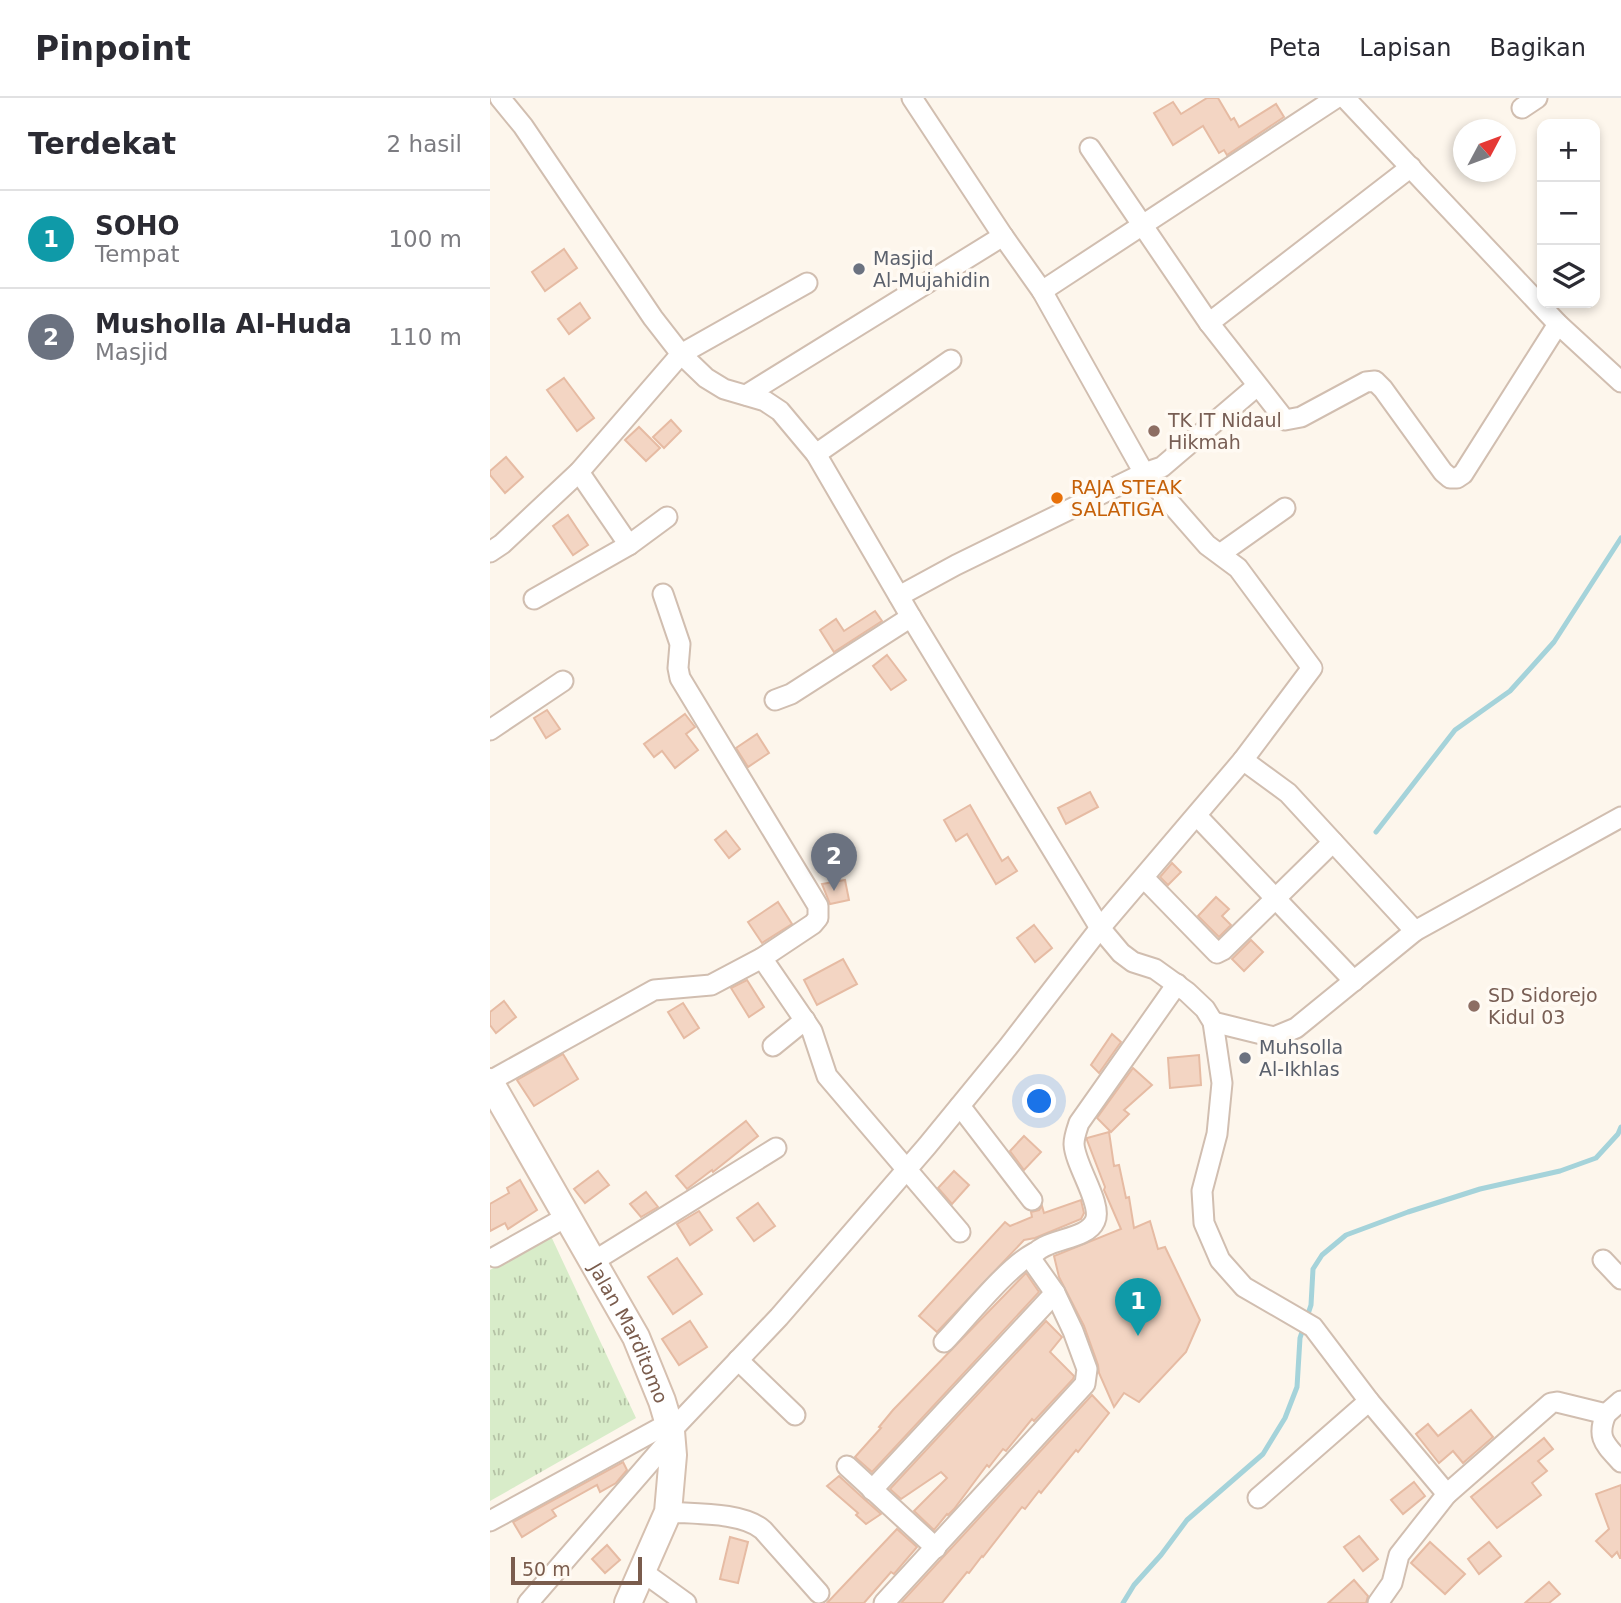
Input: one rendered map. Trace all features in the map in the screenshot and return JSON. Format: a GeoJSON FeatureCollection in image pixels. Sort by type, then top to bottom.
{"type":"FeatureCollection","features":[{"type":"Feature","properties":{"kind":"street"},"geometry":{"type":"LineString","coordinates":[[500,98],[523,126],[653,318],[681,354],[715,384],[765,401],[780,411],[816,454],[911,617],[1100,928],[1121,953],[1133,962],[1155,969],[1205,1009],[1213,1023],[1222,1083],[1217,1134],[1202,1191],[1204,1223],[1220,1260],[1244,1287],[1313,1326],[1369,1401],[1447,1494]]}},
{"type":"Feature","properties":{"kind":"street"},"geometry":{"type":"LineString","coordinates":[[528,1603],[670,1431],[779,1317],[960,1106],[1100,928],[1243,760],[1312,669],[1238,568],[1208,545],[1144,473],[1042,291],[912,98]]}},
{"type":"Feature","properties":{"kind":"street"},"geometry":{"type":"LineString","coordinates":[[1042,291],[1141,225],[1346,99],[1558,324],[1621,382]]}},
{"type":"Feature","properties":{"kind":"street"},"geometry":{"type":"LineString","coordinates":[[1090,148],[1209,323],[1281,417],[1289,421],[1366,382],[1375,381],[1443,472],[1454,479],[1463,474],[1558,324]]}},
{"type":"Feature","properties":{"kind":"street"},"geometry":{"type":"LineString","coordinates":[[1209,323],[1411,167]]}},
{"type":"Feature","properties":{"kind":"street"},"geometry":{"type":"LineString","coordinates":[[746,395],[1003,236]]}},
{"type":"Feature","properties":{"kind":"street"},"geometry":{"type":"LineString","coordinates":[[490,552],[579,472],[681,354],[807,283]]}},
{"type":"Feature","properties":{"kind":"street"},"geometry":{"type":"LineString","coordinates":[[816,454],[951,360]]}},
{"type":"Feature","properties":{"kind":"street"},"geometry":{"type":"LineString","coordinates":[[899,596],[956,565],[1144,473],[1162,467],[1257,386]]}},
{"type":"Feature","properties":{"kind":"street"},"geometry":{"type":"LineString","coordinates":[[579,472],[629,545]]}},
{"type":"Feature","properties":{"kind":"street"},"geometry":{"type":"LineString","coordinates":[[1220,554],[1285,508]]}},
{"type":"Feature","properties":{"kind":"street"},"geometry":{"type":"LineString","coordinates":[[534,599],[629,545],[667,517]]}},
{"type":"Feature","properties":{"kind":"street"},"geometry":{"type":"LineString","coordinates":[[490,1082],[654,990],[711,985],[762,958],[813,925],[818,918],[818,906],[680,678],[678,668],[681,646],[663,594]]}},
{"type":"Feature","properties":{"kind":"street"},"geometry":{"type":"LineString","coordinates":[[775,700],[791,694],[911,617]]}},
{"type":"Feature","properties":{"kind":"street"},"geometry":{"type":"LineString","coordinates":[[490,730],[563,681]]}},
{"type":"Feature","properties":{"kind":"street"},"geometry":{"type":"LineString","coordinates":[[1243,760],[1288,793],[1415,931]]}},
{"type":"Feature","properties":{"kind":"street"},"geometry":{"type":"LineString","coordinates":[[1197,816],[1354,981]]}},
{"type":"Feature","properties":{"kind":"street"},"geometry":{"type":"LineString","coordinates":[[1213,1023],[1274,1037],[1296,1028],[1415,931],[1621,817]]}},
{"type":"Feature","properties":{"kind":"street"},"geometry":{"type":"LineString","coordinates":[[1144,878],[1217,953],[1333,842]]}},
{"type":"Feature","properties":{"kind":"street"},"geometry":{"type":"LineString","coordinates":[[762,958],[812,1031],[827,1076],[960,1232]]}},
{"type":"Feature","properties":{"kind":"street"},"geometry":{"type":"LineString","coordinates":[[944,1342],[1017,1265],[1034,1253],[1088,1230],[1095,1221],[1096,1207],[1078,1165],[1074,1142],[1079,1123],[1177,984]]}},
{"type":"Feature","properties":{"kind":"street"},"geometry":{"type":"LineString","coordinates":[[773,1046],[805,1020]]}},
{"type":"Feature","properties":{"kind":"street","name":"Jalan Marditomo"},"geometry":{"type":"LineString","coordinates":[[490,1082],[636,1337],[662,1401],[670,1431],[673,1455],[668,1512],[628,1603]]}},
{"type":"Feature","properties":{"kind":"street"},"geometry":{"type":"LineString","coordinates":[[960,1106],[1032,1200]]}},
{"type":"Feature","properties":{"kind":"street"},"geometry":{"type":"LineString","coordinates":[[594,1261],[776,1148]]}},
{"type":"Feature","properties":{"kind":"street"},"geometry":{"type":"LineString","coordinates":[[495,1257],[568,1216]]}},
{"type":"Feature","properties":{"kind":"street"},"geometry":{"type":"LineString","coordinates":[[884,1603],[1085,1384],[1087,1369],[1073,1331],[1055,1293],[1031,1259],[1034,1253]]}},
{"type":"Feature","properties":{"kind":"street"},"geometry":{"type":"LineString","coordinates":[[1603,1260],[1621,1279]]}},
{"type":"Feature","properties":{"kind":"street"},"geometry":{"type":"LineString","coordinates":[[872,1490],[1055,1293]]}},
{"type":"Feature","properties":{"kind":"street"},"geometry":{"type":"LineString","coordinates":[[738,1360],[794,1415]]}},
{"type":"Feature","properties":{"kind":"street"},"geometry":{"type":"LineString","coordinates":[[1258,1497],[1369,1401]]}},
{"type":"Feature","properties":{"kind":"street"},"geometry":{"type":"LineString","coordinates":[[1621,1401],[1606,1413],[1601,1425],[1605,1444],[1621,1462]]}},
{"type":"Feature","properties":{"kind":"street"},"geometry":{"type":"LineString","coordinates":[[1378,1603],[1392,1583],[1399,1555],[1447,1494],[1551,1403],[1606,1413]]}},
{"type":"Feature","properties":{"kind":"street"},"geometry":{"type":"LineString","coordinates":[[490,1521],[670,1431]]}},
{"type":"Feature","properties":{"kind":"street"},"geometry":{"type":"LineString","coordinates":[[847,1466],[936,1548]]}},
{"type":"Feature","properties":{"kind":"street"},"geometry":{"type":"LineString","coordinates":[[668,1512],[741,1519],[755,1524],[819,1593]]}},
{"type":"Feature","properties":{"kind":"street"},"geometry":{"type":"LineString","coordinates":[[643,1572],[687,1603]]}},
{"type":"Feature","properties":{"kind":"green space"},"geometry":{"type":"Polygon","coordinates":[[[550,1234],[636,1418],[490,1501],[490,1270],[550,1234]]]}},
{"type":"Feature","properties":{"kind":"building"},"geometry":{"type":"Polygon","coordinates":[[[1207,98],[1218,98],[1231,120],[1234,118],[1239,127],[1276,104],[1284,117],[1227,155],[1224,150],[1219,153],[1203,126],[1173,145],[1154,113],[1173,102],[1181,114],[1207,98]]]}},
{"type":"Feature","properties":{"kind":"building"},"geometry":{"type":"Polygon","coordinates":[[[564,249],[577,268],[545,291],[532,272],[564,249]]]}},
{"type":"Feature","properties":{"kind":"building"},"geometry":{"type":"Polygon","coordinates":[[[580,303],[590,318],[569,334],[558,319],[580,303]]]}},
{"type":"Feature","properties":{"kind":"building"},"geometry":{"type":"Polygon","coordinates":[[[564,378],[594,418],[577,431],[547,390],[564,378]]]}},
{"type":"Feature","properties":{"kind":"building"},"geometry":{"type":"Polygon","coordinates":[[[671,420],[681,431],[664,448],[653,437],[671,420]]]}},
{"type":"Feature","properties":{"kind":"building"},"geometry":{"type":"Polygon","coordinates":[[[639,427],[660,448],[646,461],[625,440],[639,427]]]}},
{"type":"Feature","properties":{"kind":"building"},"geometry":{"type":"Polygon","coordinates":[[[506,457],[523,477],[505,493],[490,475],[490,471],[506,457]]]}},
{"type":"Feature","properties":{"kind":"building"},"geometry":{"type":"Polygon","coordinates":[[[568,515],[588,545],[573,555],[553,526],[568,515]]]}},
{"type":"Feature","properties":{"kind":"building"},"geometry":{"type":"Polygon","coordinates":[[[875,611],[882,621],[834,652],[820,630],[836,619],[844,631],[875,611]]]}},
{"type":"Feature","properties":{"kind":"building"},"geometry":{"type":"Polygon","coordinates":[[[887,655],[906,680],[891,690],[873,666],[887,655]]]}},
{"type":"Feature","properties":{"kind":"building"},"geometry":{"type":"Polygon","coordinates":[[[547,710],[560,729],[546,738],[534,718],[547,710]]]}},
{"type":"Feature","properties":{"kind":"building"},"geometry":{"type":"Polygon","coordinates":[[[685,714],[695,727],[686,734],[698,750],[675,768],[662,751],[654,757],[644,744],[685,714]]]}},
{"type":"Feature","properties":{"kind":"building"},"geometry":{"type":"Polygon","coordinates":[[[757,734],[769,753],[748,767],[736,748],[757,734]]]}},
{"type":"Feature","properties":{"kind":"building"},"geometry":{"type":"Polygon","coordinates":[[[1090,792],[1098,807],[1066,824],[1058,808],[1090,792]]]}},
{"type":"Feature","properties":{"kind":"building"},"geometry":{"type":"Polygon","coordinates":[[[970,805],[1002,861],[1008,857],[1017,871],[996,884],[967,834],[956,841],[944,820],[970,805]]]}},
{"type":"Feature","properties":{"kind":"building"},"geometry":{"type":"Polygon","coordinates":[[[726,831],[740,849],[729,858],[715,840],[726,831]]]}},
{"type":"Feature","properties":{"kind":"building"},"geometry":{"type":"Polygon","coordinates":[[[1172,863],[1181,872],[1168,885],[1160,877],[1172,863]]]}},
{"type":"Feature","properties":{"kind":"building"},"geometry":{"type":"Polygon","coordinates":[[[845,880],[849,900],[830,904],[822,884],[845,880]]]}},
{"type":"Feature","properties":{"kind":"building"},"geometry":{"type":"Polygon","coordinates":[[[1216,897],[1229,909],[1222,916],[1231,925],[1219,937],[1198,916],[1216,897]]]}},
{"type":"Feature","properties":{"kind":"building"},"geometry":{"type":"Polygon","coordinates":[[[778,902],[792,924],[762,943],[748,922],[778,902]]]}},
{"type":"Feature","properties":{"kind":"building"},"geometry":{"type":"Polygon","coordinates":[[[1034,925],[1052,948],[1035,962],[1017,938],[1034,925]]]}},
{"type":"Feature","properties":{"kind":"building"},"geometry":{"type":"Polygon","coordinates":[[[1251,940],[1263,952],[1244,971],[1232,959],[1251,940]]]}},
{"type":"Feature","properties":{"kind":"building"},"geometry":{"type":"Polygon","coordinates":[[[843,959],[857,984],[817,1005],[804,980],[843,959]]]}},
{"type":"Feature","properties":{"kind":"building"},"geometry":{"type":"Polygon","coordinates":[[[747,980],[764,1007],[749,1017],[731,988],[747,980]]]}},
{"type":"Feature","properties":{"kind":"building"},"geometry":{"type":"Polygon","coordinates":[[[504,1001],[516,1017],[496,1033],[490,1025],[490,1012],[504,1001]]]}},
{"type":"Feature","properties":{"kind":"building"},"geometry":{"type":"Polygon","coordinates":[[[683,1003],[699,1028],[684,1038],[668,1012],[683,1003]]]}},
{"type":"Feature","properties":{"kind":"building"},"geometry":{"type":"Polygon","coordinates":[[[1112,1034],[1121,1042],[1099,1073],[1091,1065],[1112,1034]]]}},
{"type":"Feature","properties":{"kind":"building"},"geometry":{"type":"Polygon","coordinates":[[[563,1054],[578,1079],[534,1106],[517,1080],[563,1054]]]}},
{"type":"Feature","properties":{"kind":"building"},"geometry":{"type":"Polygon","coordinates":[[[1199,1055],[1201,1085],[1170,1088],[1168,1058],[1199,1055]]]}},
{"type":"Feature","properties":{"kind":"building"},"geometry":{"type":"Polygon","coordinates":[[[1133,1068],[1152,1085],[1124,1110],[1129,1114],[1111,1132],[1097,1118],[1133,1068]]]}},
{"type":"Feature","properties":{"kind":"building"},"geometry":{"type":"Polygon","coordinates":[[[746,1121],[758,1136],[687,1189],[676,1176],[746,1121]]]}},
{"type":"Feature","properties":{"kind":"building"},"geometry":{"type":"Polygon","coordinates":[[[1109,1132],[1114,1166],[1119,1165],[1126,1198],[1129,1197],[1134,1228],[1150,1221],[1158,1249],[1165,1247],[1200,1320],[1186,1352],[1139,1402],[1124,1393],[1114,1407],[1099,1373],[1084,1326],[1059,1277],[1054,1256],[1121,1229],[1087,1140],[1109,1132]]]}},
{"type":"Feature","properties":{"kind":"building"},"geometry":{"type":"Polygon","coordinates":[[[1024,1136],[1041,1152],[1024,1170],[1010,1151],[1024,1136]]]}},
{"type":"Feature","properties":{"kind":"building"},"geometry":{"type":"Polygon","coordinates":[[[598,1171],[609,1185],[585,1203],[574,1189],[598,1171]]]}},
{"type":"Feature","properties":{"kind":"building"},"geometry":{"type":"Polygon","coordinates":[[[954,1171],[969,1185],[952,1204],[938,1188],[954,1171]]]}},
{"type":"Feature","properties":{"kind":"building"},"geometry":{"type":"Polygon","coordinates":[[[520,1180],[537,1210],[508,1229],[505,1223],[490,1231],[490,1204],[509,1193],[507,1188],[520,1180]]]}},
{"type":"Feature","properties":{"kind":"building"},"geometry":{"type":"Polygon","coordinates":[[[646,1192],[658,1207],[641,1217],[630,1204],[646,1192]]]}},
{"type":"Feature","properties":{"kind":"building"},"geometry":{"type":"Polygon","coordinates":[[[1081,1200],[1084,1213],[1081,1219],[1024,1240],[937,1332],[919,1316],[1005,1222],[1010,1226],[1032,1217],[1031,1212],[1042,1206],[1044,1213],[1081,1200]]]}},
{"type":"Feature","properties":{"kind":"building"},"geometry":{"type":"Polygon","coordinates":[[[758,1203],[775,1226],[754,1241],[737,1218],[758,1203]]]}},
{"type":"Feature","properties":{"kind":"building"},"geometry":{"type":"Polygon","coordinates":[[[699,1211],[712,1230],[690,1245],[677,1224],[699,1211]]]}},
{"type":"Feature","properties":{"kind":"building"},"geometry":{"type":"Polygon","coordinates":[[[677,1258],[702,1294],[673,1314],[648,1277],[677,1258]]]}},
{"type":"Feature","properties":{"kind":"building"},"geometry":{"type":"Polygon","coordinates":[[[1026,1273],[1039,1292],[872,1472],[855,1457],[893,1410],[1026,1273]]]}},
{"type":"Feature","properties":{"kind":"building"},"geometry":{"type":"Polygon","coordinates":[[[690,1321],[707,1347],[679,1365],[662,1339],[690,1321]]]}},
{"type":"Feature","properties":{"kind":"building"},"geometry":{"type":"Polygon","coordinates":[[[1046,1321],[1062,1337],[1050,1352],[1074,1376],[1073,1379],[1034,1421],[1032,1419],[1006,1451],[1003,1449],[989,1467],[987,1465],[954,1509],[934,1530],[914,1511],[947,1478],[941,1472],[901,1499],[890,1489],[1046,1321]]]}},
{"type":"Feature","properties":{"kind":"building"},"geometry":{"type":"Polygon","coordinates":[[[1092,1395],[1109,1413],[1041,1493],[1039,1491],[1025,1509],[1022,1507],[942,1603],[901,1603],[1092,1395]]]}},
{"type":"Feature","properties":{"kind":"building"},"geometry":{"type":"Polygon","coordinates":[[[1471,1410],[1493,1437],[1463,1463],[1453,1451],[1439,1463],[1416,1434],[1428,1424],[1438,1436],[1471,1410]]]}},
{"type":"Feature","properties":{"kind":"building"},"geometry":{"type":"Polygon","coordinates":[[[1544,1438],[1553,1449],[1538,1461],[1547,1471],[1532,1483],[1541,1495],[1497,1528],[1471,1497],[1544,1438]]]}},
{"type":"Feature","properties":{"kind":"building"},"geometry":{"type":"Polygon","coordinates":[[[623,1462],[627,1470],[616,1483],[600,1492],[597,1485],[552,1510],[556,1516],[522,1537],[513,1522],[623,1462]]]}},
{"type":"Feature","properties":{"kind":"building"},"geometry":{"type":"Polygon","coordinates":[[[839,1476],[881,1514],[866,1524],[856,1515],[858,1513],[827,1486],[839,1476]]]}},
{"type":"Feature","properties":{"kind":"building"},"geometry":{"type":"Polygon","coordinates":[[[1414,1482],[1425,1496],[1403,1514],[1391,1500],[1414,1482]]]}},
{"type":"Feature","properties":{"kind":"building"},"geometry":{"type":"Polygon","coordinates":[[[1621,1485],[1620,1558],[1617,1552],[1612,1557],[1596,1541],[1609,1529],[1596,1494],[1621,1485]]]}},
{"type":"Feature","properties":{"kind":"building"},"geometry":{"type":"Polygon","coordinates":[[[897,1529],[917,1547],[894,1574],[891,1572],[864,1603],[827,1603],[897,1529]]]}},
{"type":"Feature","properties":{"kind":"building"},"geometry":{"type":"Polygon","coordinates":[[[1359,1536],[1378,1559],[1363,1571],[1344,1547],[1359,1536]]]}},
{"type":"Feature","properties":{"kind":"building"},"geometry":{"type":"Polygon","coordinates":[[[730,1537],[748,1542],[738,1583],[720,1579],[730,1537]]]}},
{"type":"Feature","properties":{"kind":"building"},"geometry":{"type":"Polygon","coordinates":[[[1430,1542],[1465,1574],[1445,1594],[1411,1563],[1430,1542]]]}},
{"type":"Feature","properties":{"kind":"building"},"geometry":{"type":"Polygon","coordinates":[[[1489,1542],[1501,1556],[1479,1574],[1468,1559],[1489,1542]]]}},
{"type":"Feature","properties":{"kind":"building"},"geometry":{"type":"Polygon","coordinates":[[[607,1545],[620,1560],[605,1573],[592,1559],[607,1545]]]}},
{"type":"Feature","properties":{"kind":"building"},"geometry":{"type":"Polygon","coordinates":[[[1354,1580],[1368,1596],[1366,1603],[1328,1603],[1354,1580]]]}},
{"type":"Feature","properties":{"kind":"building"},"geometry":{"type":"Polygon","coordinates":[[[1549,1582],[1560,1594],[1549,1603],[1525,1603],[1549,1582]]]}},
{"type":"Feature","properties":{"kind":"waterway"},"geometry":{"type":"LineString","coordinates":[[1376,832],[1455,730],[1510,691],[1554,642],[1621,538]]}},
{"type":"Feature","properties":{"kind":"waterway"},"geometry":{"type":"LineString","coordinates":[[1123,1603],[1134,1585],[1187,1520],[1263,1454],[1285,1418],[1297,1387],[1300,1338],[1311,1305],[1313,1269],[1322,1255],[1346,1235],[1408,1212],[1480,1189],[1560,1171],[1596,1158],[1621,1127]]}},
{"type":"Feature","properties":{"kind":"place","name":"Masjid Al-Mujahidin"},"geometry":{"type":"Point","coordinates":[859,269]}},
{"type":"Feature","properties":{"kind":"place","name":"TK IT Nidaul Hikmah"},"geometry":{"type":"Point","coordinates":[1154,431]}},
{"type":"Feature","properties":{"kind":"place","name":"RAJA STEAK SALATIGA"},"geometry":{"type":"Point","coordinates":[1057,498]}},
{"type":"Feature","properties":{"kind":"place","name":"Musholla Al-Huda"},"geometry":{"type":"Point","coordinates":[834,891]}},
{"type":"Feature","properties":{"kind":"place","name":"SD Sidorejo Kidul 03"},"geometry":{"type":"Point","coordinates":[1474,1006]}},
{"type":"Feature","properties":{"kind":"place","name":"Muhsolla Al-Ikhlas"},"geometry":{"type":"Point","coordinates":[1245,1058]}},
{"type":"Feature","properties":{"kind":"place","name":"SOHO"},"geometry":{"type":"Point","coordinates":[1138,1336]}}]}
